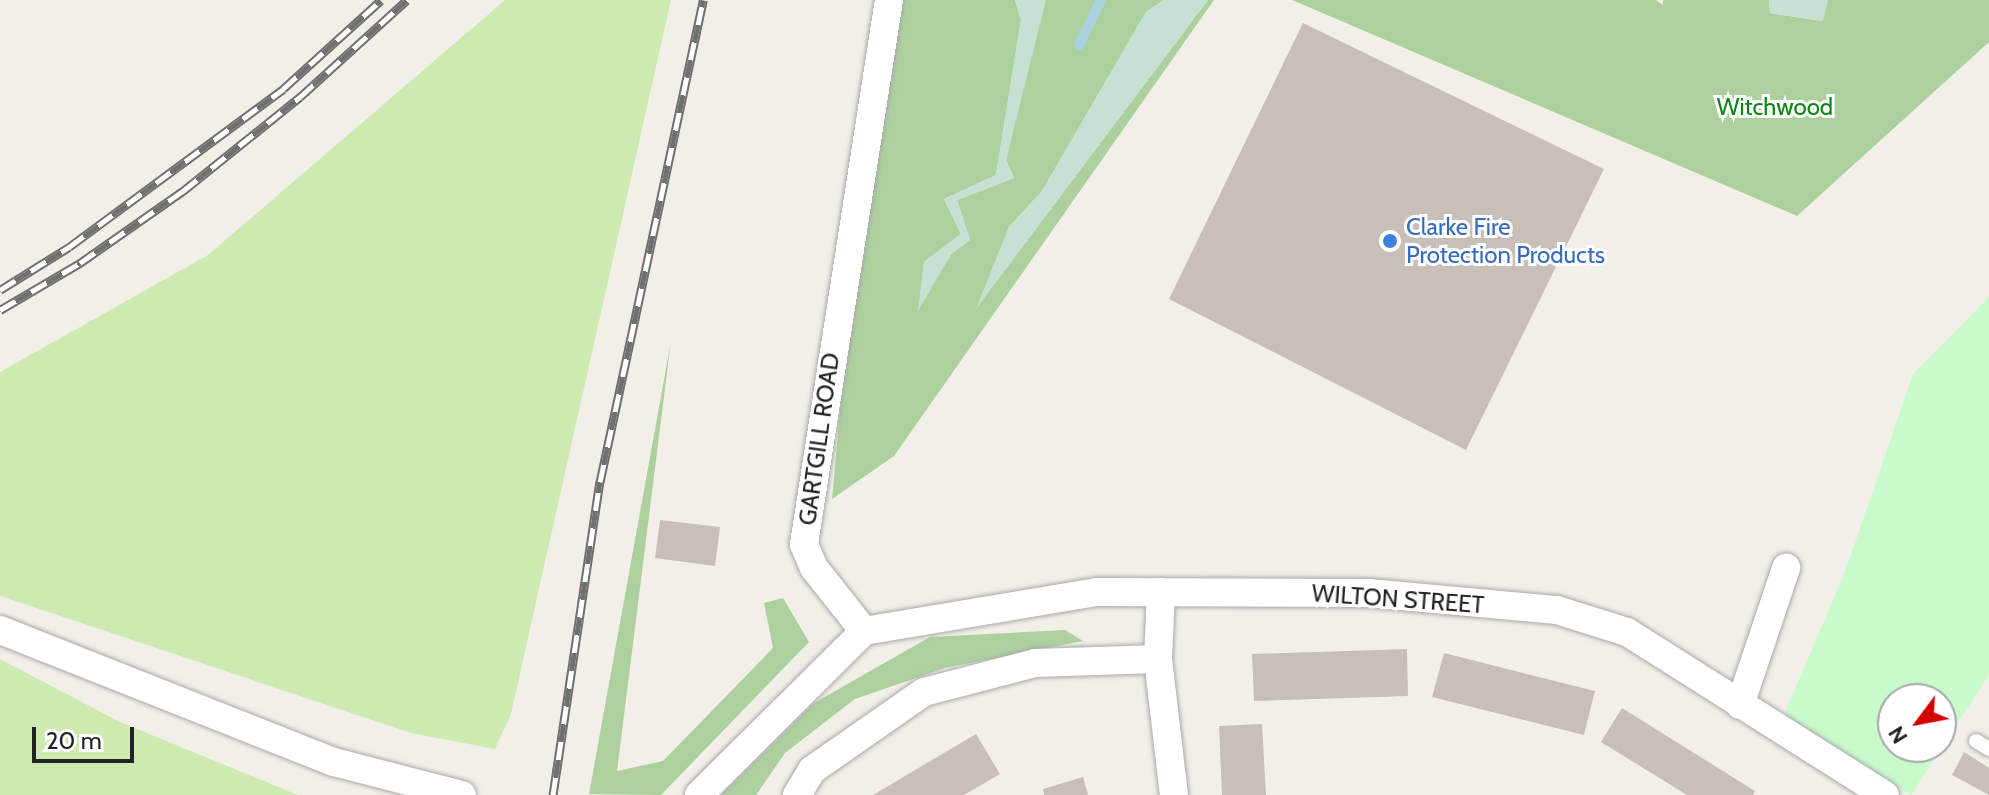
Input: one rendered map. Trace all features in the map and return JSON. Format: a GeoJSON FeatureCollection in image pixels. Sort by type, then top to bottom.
{"type":"FeatureCollection","features":[{"type":"Feature","properties":{"kind":"street","name":"GARTGILL ROAD"},"geometry":{"type":"LineString","coordinates":[[864,631],[814,568],[804,544],[889,0]]}},
{"type":"Feature","properties":{"kind":"street"},"geometry":{"type":"LineString","coordinates":[[1740,705],[1786,568]]}},
{"type":"Feature","properties":{"kind":"street","name":"WILTON STREET"},"geometry":{"type":"LineString","coordinates":[[864,631],[1097,592],[1369,593],[1557,610],[1627,632],[1885,795]]}},
{"type":"Feature","properties":{"kind":"street"},"geometry":{"type":"LineString","coordinates":[[1161,592],[1158,659],[1174,795]]}},
{"type":"Feature","properties":{"kind":"street"},"geometry":{"type":"LineString","coordinates":[[0,630],[334,762],[461,795]]}},
{"type":"Feature","properties":{"kind":"street"},"geometry":{"type":"LineString","coordinates":[[699,795],[864,631]]}},
{"type":"Feature","properties":{"kind":"street"},"geometry":{"type":"LineString","coordinates":[[797,795],[812,770],[924,692],[1035,663],[1158,659]]}},
{"type":"Feature","properties":{"kind":"green space"},"geometry":{"type":"Polygon","coordinates":[[[505,0],[671,0],[511,714],[495,749],[411,733],[0,596],[0,372],[208,255],[505,0]]]}},
{"type":"Feature","properties":{"kind":"green space"},"geometry":{"type":"Polygon","coordinates":[[[901,0],[1015,0],[1021,20],[996,175],[944,199],[961,234],[924,262],[919,308],[951,254],[970,240],[957,200],[1014,178],[1006,160],[1042,4],[1046,0],[1164,0],[1146,12],[1042,191],[1009,227],[978,305],[1208,0],[1214,0],[894,456],[832,499],[841,400],[901,0]]]}},
{"type":"Feature","properties":{"kind":"green space"},"geometry":{"type":"Polygon","coordinates":[[[1015,0],[1046,0],[1006,160],[1014,178],[957,200],[970,240],[951,254],[918,311],[924,262],[961,234],[944,199],[996,175],[1021,20],[1015,0]]]}},
{"type":"Feature","properties":{"kind":"green space"},"geometry":{"type":"Polygon","coordinates":[[[1164,0],[1208,0],[976,309],[1009,227],[1042,191],[1146,12],[1164,0]]]}},
{"type":"Feature","properties":{"kind":"green space","name":"Witchwood"},"geometry":{"type":"Polygon","coordinates":[[[1292,0],[1656,0],[1663,5],[1663,0],[1769,0],[1770,13],[1822,21],[1828,0],[1989,0],[1989,42],[1797,216],[1292,0]]]}},
{"type":"Feature","properties":{"kind":"green space"},"geometry":{"type":"Polygon","coordinates":[[[1769,0],[1828,0],[1823,21],[1770,13],[1769,0]]]}},
{"type":"Feature","properties":{"kind":"green space"},"geometry":{"type":"Polygon","coordinates":[[[1989,297],[1989,675],[1957,724],[1957,683],[1877,683],[1877,763],[1932,763],[1911,795],[1781,722],[1846,569],[1913,374],[1989,297]]]}},
{"type":"Feature","properties":{"kind":"green space"},"geometry":{"type":"Polygon","coordinates":[[[671,341],[617,771],[663,761],[773,648],[764,603],[783,598],[809,642],[661,795],[589,794],[671,341]]]}},
{"type":"Feature","properties":{"kind":"green space"},"geometry":{"type":"Polygon","coordinates":[[[1065,630],[1083,641],[945,668],[855,699],[785,753],[756,795],[721,795],[814,703],[930,637],[1065,630]]]}},
{"type":"Feature","properties":{"kind":"green space"},"geometry":{"type":"Polygon","coordinates":[[[0,659],[120,722],[298,795],[0,795],[0,659]]]}},
{"type":"Feature","properties":{"kind":"building"},"geometry":{"type":"Polygon","coordinates":[[[1303,23],[1604,169],[1466,450],[1169,299],[1303,23]]]}},
{"type":"Feature","properties":{"kind":"building"},"geometry":{"type":"Polygon","coordinates":[[[660,520],[720,527],[715,566],[655,558],[660,520]]]}},
{"type":"Feature","properties":{"kind":"building"},"geometry":{"type":"Polygon","coordinates":[[[1407,649],[1408,696],[1254,701],[1252,654],[1407,649]]]}},
{"type":"Feature","properties":{"kind":"building"},"geometry":{"type":"Polygon","coordinates":[[[1444,653],[1595,691],[1584,735],[1432,697],[1444,653]]]}},
{"type":"Feature","properties":{"kind":"building"},"geometry":{"type":"Polygon","coordinates":[[[1622,708],[1755,791],[1753,795],[1687,795],[1601,742],[1622,708]]]}},
{"type":"Feature","properties":{"kind":"building"},"geometry":{"type":"Polygon","coordinates":[[[1262,724],[1266,795],[1222,795],[1219,726],[1262,724]]]}},
{"type":"Feature","properties":{"kind":"building"},"geometry":{"type":"Polygon","coordinates":[[[976,734],[1000,774],[964,795],[873,795],[976,734]]]}},
{"type":"Feature","properties":{"kind":"building"},"geometry":{"type":"Polygon","coordinates":[[[1964,752],[1989,768],[1989,795],[1952,775],[1964,752]]]}},
{"type":"Feature","properties":{"kind":"building"},"geometry":{"type":"Polygon","coordinates":[[[1083,777],[1088,795],[1044,795],[1043,789],[1083,777]]]}},
{"type":"Feature","properties":{"kind":"waterway"},"geometry":{"type":"LineString","coordinates":[[1079,45],[1101,0]]}},
{"type":"Feature","properties":{"kind":"railway"},"geometry":{"type":"LineString","coordinates":[[0,290],[69,247],[283,89],[381,0]]}},
{"type":"Feature","properties":{"kind":"railway"},"geometry":{"type":"LineString","coordinates":[[0,310],[80,263],[183,191],[300,97],[407,0]]}},
{"type":"Feature","properties":{"kind":"railway"},"geometry":{"type":"LineString","coordinates":[[553,795],[600,482],[703,0]]}},
{"type":"Feature","properties":{"kind":"place","name":"Clarke Fire Protection Products"},"geometry":{"type":"Point","coordinates":[1390,241]}}]}
